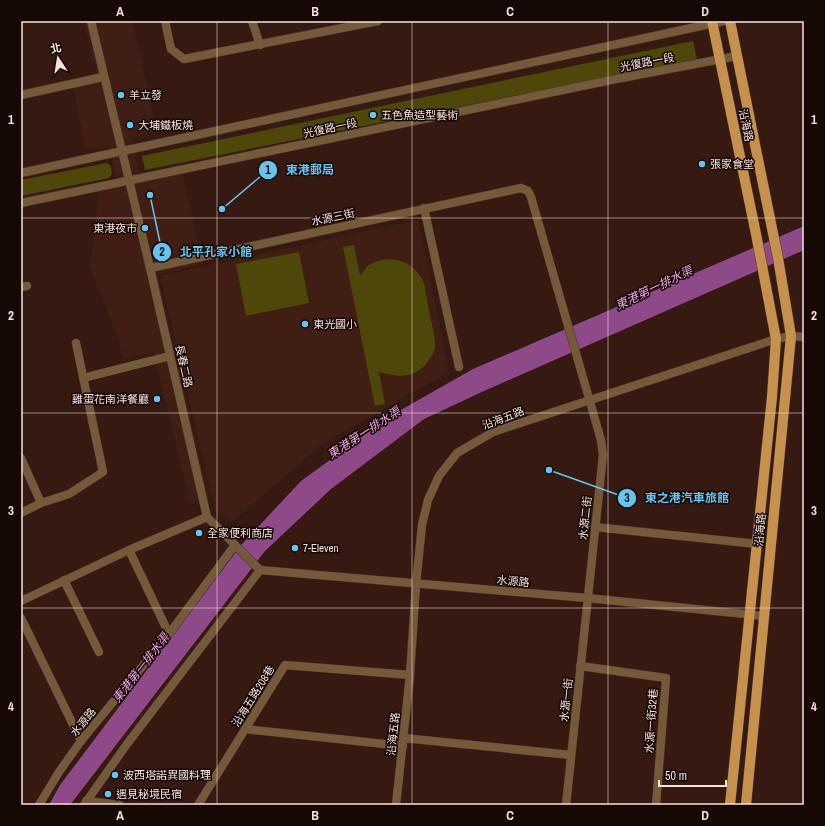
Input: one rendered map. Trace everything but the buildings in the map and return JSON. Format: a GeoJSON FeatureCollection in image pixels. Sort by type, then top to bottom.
{"type":"FeatureCollection","features":[{"type":"Feature","properties":{"kind":"main road","name":"沿海路"},"geometry":{"type":"LineString","coordinates":[[730,21],[778,258],[790,336],[765,616],[746,805]]}},
{"type":"Feature","properties":{"kind":"main road","name":"沿海路"},"geometry":{"type":"LineString","coordinates":[[713,22],[776,339],[771,405],[730,805]]}},
{"type":"Feature","properties":{"kind":"street","name":"長春二路"},"geometry":{"type":"LineString","coordinates":[[90,21],[150,268],[207,517]]}},
{"type":"Feature","properties":{"kind":"street"},"geometry":{"type":"LineString","coordinates":[[165,21],[171,49],[184,59],[260,45],[342,24],[378,21]]}},
{"type":"Feature","properties":{"kind":"street"},"geometry":{"type":"LineString","coordinates":[[252,21],[260,45]]}},
{"type":"Feature","properties":{"kind":"street","name":"光復路一段"},"geometry":{"type":"LineString","coordinates":[[21,173],[713,22],[724,21]]}},
{"type":"Feature","properties":{"kind":"street","name":"光復路一段"},"geometry":{"type":"LineString","coordinates":[[21,203],[737,56]]}},
{"type":"Feature","properties":{"kind":"street"},"geometry":{"type":"LineString","coordinates":[[21,95],[103,77]]}},
{"type":"Feature","properties":{"kind":"street","name":"水源三街"},"geometry":{"type":"LineString","coordinates":[[150,268],[521,188],[528,191],[531,197],[565,316]]}},
{"type":"Feature","properties":{"kind":"street"},"geometry":{"type":"LineString","coordinates":[[424,208],[459,367]]}},
{"type":"Feature","properties":{"kind":"street","name":"水源二街"},"geometry":{"type":"LineString","coordinates":[[565,316],[601,440],[603,456],[587,598]]}},
{"type":"Feature","properties":{"kind":"street","name":"沿海五路"},"geometry":{"type":"LineString","coordinates":[[396,805],[410,675],[416,584],[422,525],[428,500],[439,476],[457,453],[493,432],[776,339],[790,336],[804,337]]}},
{"type":"Feature","properties":{"kind":"street"},"geometry":{"type":"LineString","coordinates":[[21,513],[41,503],[69,494],[103,472],[76,343]]}},
{"type":"Feature","properties":{"kind":"street"},"geometry":{"type":"LineString","coordinates":[[83,378],[170,356]]}},
{"type":"Feature","properties":{"kind":"street"},"geometry":{"type":"LineString","coordinates":[[21,458],[41,503]]}},
{"type":"Feature","properties":{"kind":"street"},"geometry":{"type":"LineString","coordinates":[[21,601],[129,550],[207,517],[260,570],[127,744],[85,803]]}},
{"type":"Feature","properties":{"kind":"street"},"geometry":{"type":"LineString","coordinates":[[595,527],[757,544]]}},
{"type":"Feature","properties":{"kind":"street","name":"水源路"},"geometry":{"type":"LineString","coordinates":[[39,805],[59,772],[81,741],[169,634],[236,546]]}},
{"type":"Feature","properties":{"kind":"street"},"geometry":{"type":"LineString","coordinates":[[129,550],[169,634]]}},
{"type":"Feature","properties":{"kind":"street","name":"水源路"},"geometry":{"type":"LineString","coordinates":[[260,570],[587,598],[765,616]]}},
{"type":"Feature","properties":{"kind":"street"},"geometry":{"type":"LineString","coordinates":[[64,580],[99,652]]}},
{"type":"Feature","properties":{"kind":"street","name":"水源一街"},"geometry":{"type":"LineString","coordinates":[[566,805],[587,598]]}},
{"type":"Feature","properties":{"kind":"street"},"geometry":{"type":"LineString","coordinates":[[21,618],[81,741]]}},
{"type":"Feature","properties":{"kind":"street","name":"沿海五路208巷"},"geometry":{"type":"LineString","coordinates":[[198,805],[285,665],[410,675]]}},
{"type":"Feature","properties":{"kind":"street","name":"水源一街32巷"},"geometry":{"type":"LineString","coordinates":[[580,666],[666,678],[656,805]]}},
{"type":"Feature","properties":{"kind":"street"},"geometry":{"type":"LineString","coordinates":[[245,729],[571,755]]}},
{"type":"Feature","properties":{"kind":"street"},"geometry":{"type":"LineString","coordinates":[[85,803],[120,805]]}},
{"type":"Feature","properties":{"kind":"shaded area","name":"東港夜市"},"geometry":{"type":"Polygon","coordinates":[[[84,21],[132,21],[157,131],[132,138],[140,181],[182,171],[203,264],[157,274],[209,499],[190,504],[154,352],[124,359],[118,337],[90,267],[99,191],[118,186],[108,145],[85,149],[72,80],[97,75],[84,21]]]}},
{"type":"Feature","properties":{"kind":"shaded area"},"geometry":{"type":"Polygon","coordinates":[[[693,41],[697,59],[145,170],[142,156],[693,41]]]}},
{"type":"Feature","properties":{"kind":"shaded area"},"geometry":{"type":"Polygon","coordinates":[[[107,163],[110,165],[112,174],[109,178],[21,196],[21,180],[107,163]]]}},
{"type":"Feature","properties":{"kind":"shaded area","name":"東光國小"},"geometry":{"type":"Polygon","coordinates":[[[418,220],[449,372],[322,444],[232,522],[215,510],[160,276],[418,220]]]}},
{"type":"Feature","properties":{"kind":"shaded area"},"geometry":{"type":"Polygon","coordinates":[[[804,226],[804,250],[484,391],[424,419],[331,489],[265,551],[70,805],[49,805],[60,785],[242,544],[301,481],[392,415],[473,369],[804,226]]]}},
{"type":"Feature","properties":{"kind":"shaded area"},"geometry":{"type":"Polygon","coordinates":[[[354,245],[360,276],[368,266],[376,262],[391,259],[405,263],[417,272],[422,279],[424,286],[435,339],[435,348],[432,356],[421,369],[416,372],[404,376],[398,376],[379,372],[385,404],[375,406],[343,247],[354,245]]]}},
{"type":"Feature","properties":{"kind":"shaded area"},"geometry":{"type":"Polygon","coordinates":[[[299,252],[309,303],[246,316],[236,264],[299,252]]]}},
{"type":"Feature","properties":{"kind":"place","name":"羊立發"},"geometry":{"type":"Point","coordinates":[121,95]}},
{"type":"Feature","properties":{"kind":"place","name":"五色魚造型藝術"},"geometry":{"type":"Point","coordinates":[373,115]}},
{"type":"Feature","properties":{"kind":"place","name":"大埔鐵板燒"},"geometry":{"type":"Point","coordinates":[130,125]}},
{"type":"Feature","properties":{"kind":"place","name":"張家食堂"},"geometry":{"type":"Point","coordinates":[702,164]}},
{"type":"Feature","properties":{"kind":"place","name":"北平孔家小館"},"geometry":{"type":"Point","coordinates":[150,195]}},
{"type":"Feature","properties":{"kind":"place","name":"東港郵局"},"geometry":{"type":"Point","coordinates":[222,209]}},
{"type":"Feature","properties":{"kind":"place","name":"東港夜市"},"geometry":{"type":"Point","coordinates":[145,228]}},
{"type":"Feature","properties":{"kind":"place","name":"東光國小"},"geometry":{"type":"Point","coordinates":[305,324]}},
{"type":"Feature","properties":{"kind":"place","name":"雞蛋花南洋餐廳"},"geometry":{"type":"Point","coordinates":[157,399]}},
{"type":"Feature","properties":{"kind":"place","name":"東之港汽車旅館"},"geometry":{"type":"Point","coordinates":[549,470]}},
{"type":"Feature","properties":{"kind":"place","name":"全家便利商店"},"geometry":{"type":"Point","coordinates":[199,533]}},
{"type":"Feature","properties":{"kind":"place","name":"7-Eleven"},"geometry":{"type":"Point","coordinates":[295,548]}},
{"type":"Feature","properties":{"kind":"place","name":"波西塔諾異國料理"},"geometry":{"type":"Point","coordinates":[115,775]}},
{"type":"Feature","properties":{"kind":"place","name":"遇見秘境民宿"},"geometry":{"type":"Point","coordinates":[108,794]}},
{"type":"Feature","properties":{"kind":"water label","name":"東港第一排水渠"},"geometry":{"type":"Point","coordinates":[654,288]}},
{"type":"Feature","properties":{"kind":"water label","name":"東港第一排水渠"},"geometry":{"type":"Point","coordinates":[364,433]}},
{"type":"Feature","properties":{"kind":"water label","name":"東港第一排水渠"},"geometry":{"type":"Point","coordinates":[141,668]}}]}
